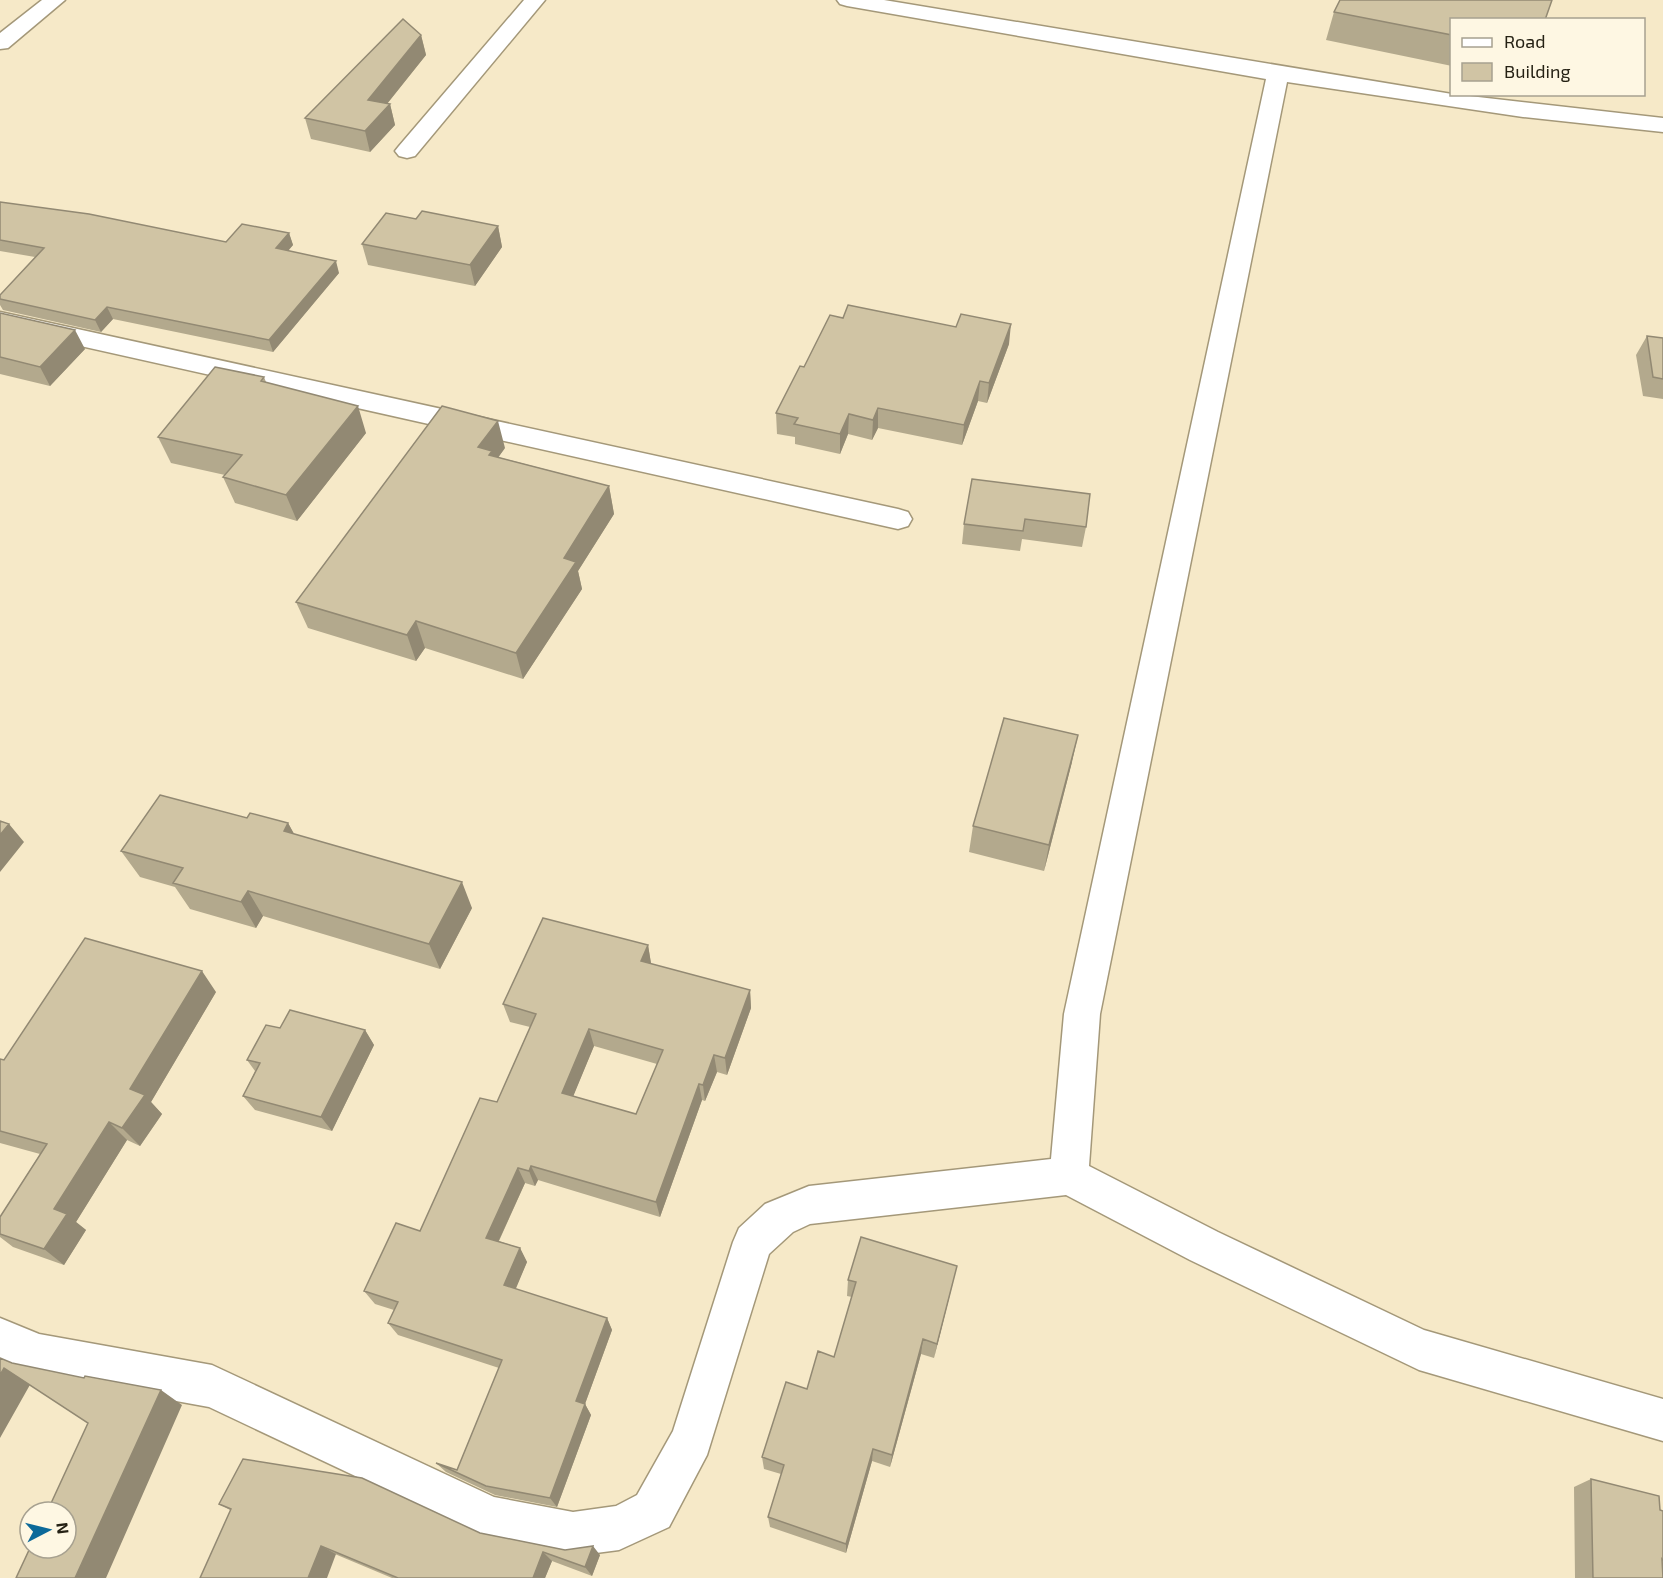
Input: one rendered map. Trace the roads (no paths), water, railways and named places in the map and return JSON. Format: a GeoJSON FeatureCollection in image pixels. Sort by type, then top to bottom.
{"type":"FeatureCollection","features":[{"type":"Feature","properties":{"kind":"street"},"geometry":{"type":"LineString","coordinates":[[0,43],[55,0]]}},
{"type":"Feature","properties":{"kind":"street"},"geometry":{"type":"LineString","coordinates":[[407,151],[535,0]]}},
{"type":"Feature","properties":{"kind":"street"},"geometry":{"type":"LineString","coordinates":[[847,0],[1278,74],[1523,110],[1663,125]]}},
{"type":"Feature","properties":{"kind":"street"},"geometry":{"type":"LineString","coordinates":[[1069,1176],[1083,1014],[1278,74]]}},
{"type":"Feature","properties":{"kind":"street"},"geometry":{"type":"LineString","coordinates":[[0,320],[898,519]]}},
{"type":"Feature","properties":{"kind":"street"},"geometry":{"type":"LineString","coordinates":[[0,1340],[39,1355],[212,1386],[491,1518],[573,1534],[619,1528],[653,1511],[692,1440],[753,1242],[778,1218],[809,1205],[1069,1176],[1204,1245],[1419,1349],[1663,1420]]}}]}
